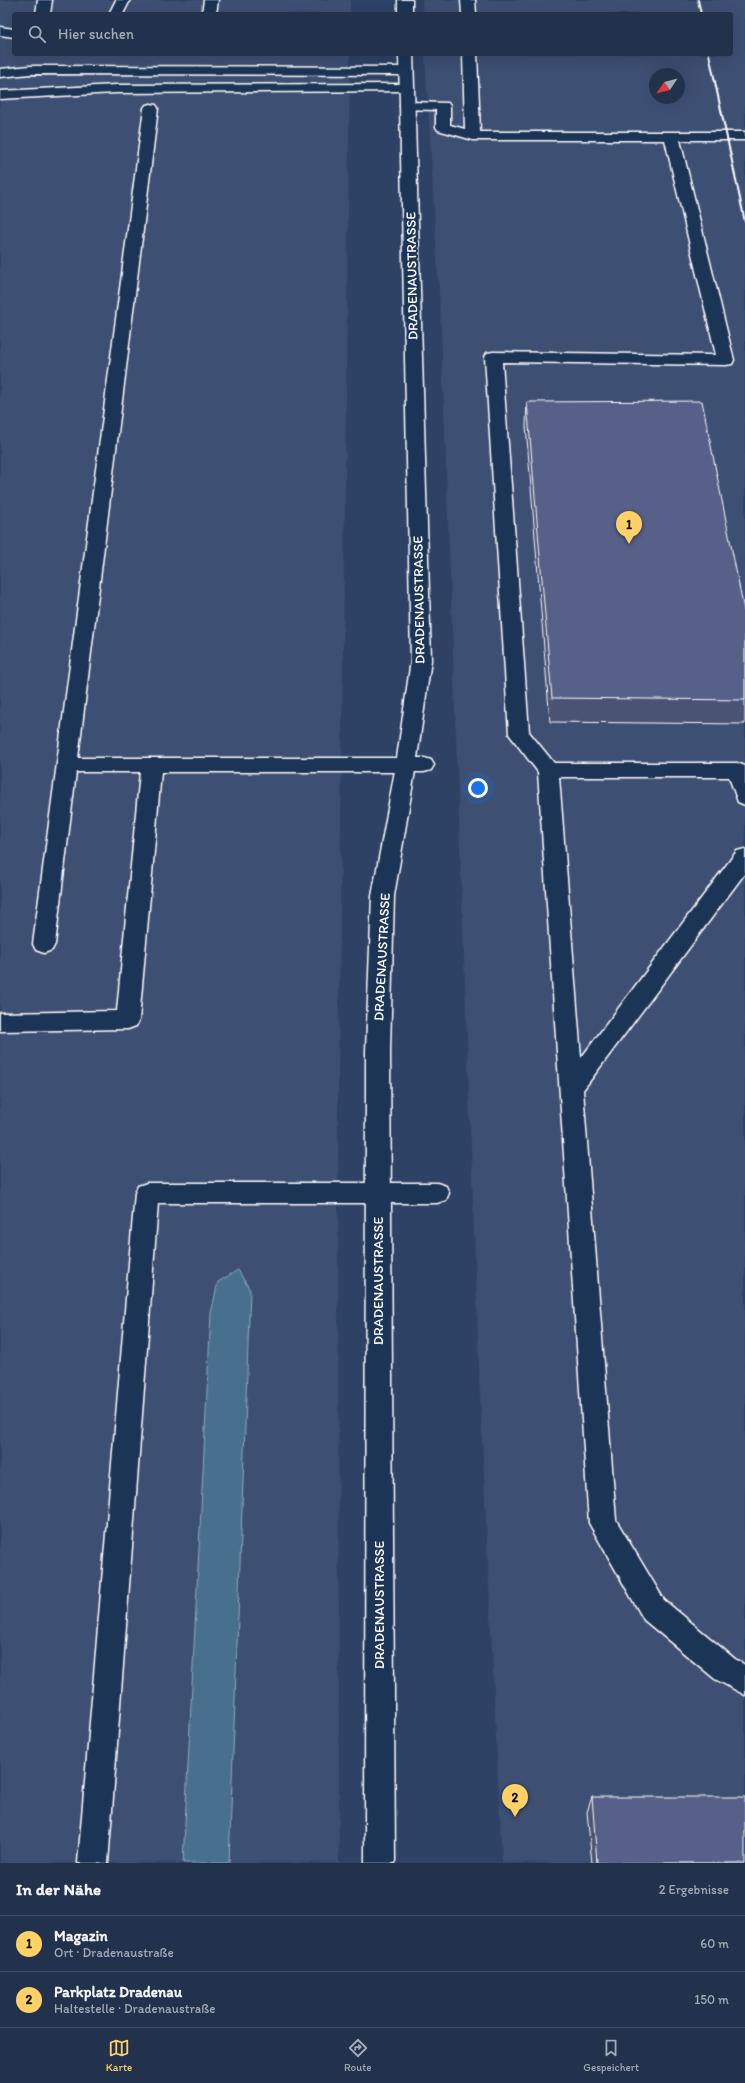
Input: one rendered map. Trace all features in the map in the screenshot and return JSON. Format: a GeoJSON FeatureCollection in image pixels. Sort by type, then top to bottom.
{"type":"FeatureCollection","features":[{"type":"Feature","properties":{"kind":"street"},"geometry":{"type":"LineString","coordinates":[[43,12],[45,0]]}},
{"type":"Feature","properties":{"kind":"street"},"geometry":{"type":"LineString","coordinates":[[117,12],[123,0]]}},
{"type":"Feature","properties":{"kind":"street"},"geometry":{"type":"LineString","coordinates":[[209,12],[211,0]]}},
{"type":"Feature","properties":{"kind":"street"},"geometry":{"type":"LineString","coordinates":[[405,0],[405,12]]}},
{"type":"Feature","properties":{"kind":"street"},"geometry":{"type":"LineString","coordinates":[[468,0],[469,12]]}},
{"type":"Feature","properties":{"kind":"street"},"geometry":{"type":"LineString","coordinates":[[0,30],[12,33]]}},
{"type":"Feature","properties":{"kind":"street"},"geometry":{"type":"LineString","coordinates":[[0,41],[12,40]]}},
{"type":"Feature","properties":{"kind":"street"},"geometry":{"type":"LineString","coordinates":[[30,70],[34,56]]}},
{"type":"Feature","properties":{"kind":"street"},"geometry":{"type":"LineString","coordinates":[[201,69],[203,56]]}},
{"type":"Feature","properties":{"kind":"street","name":"DRADENAUSTRASSE"},"geometry":{"type":"LineString","coordinates":[[380,1863],[378,1051],[383,896],[415,765],[421,660],[406,56]]}},
{"type":"Feature","properties":{"kind":"street"},"geometry":{"type":"LineString","coordinates":[[470,56],[473,136]]}},
{"type":"Feature","properties":{"kind":"street"},"geometry":{"type":"LineString","coordinates":[[0,63],[30,70]]}},
{"type":"Feature","properties":{"kind":"street"},"geometry":{"type":"LineString","coordinates":[[0,73],[30,70],[201,69],[406,71]]}},
{"type":"Feature","properties":{"kind":"street"},"geometry":{"type":"LineString","coordinates":[[0,95],[116,89],[407,97],[444,106],[443,127],[473,136],[745,136]]}},
{"type":"Feature","properties":{"kind":"street"},"geometry":{"type":"LineString","coordinates":[[44,944],[151,108]]}},
{"type":"Feature","properties":{"kind":"street"},"geometry":{"type":"LineString","coordinates":[[671,135],[726,360],[493,357],[519,734],[548,770],[603,1523],[654,1610],[725,1669],[745,1681]]}},
{"type":"Feature","properties":{"kind":"street"},"geometry":{"type":"LineString","coordinates":[[67,765],[415,765]]}},
{"type":"Feature","properties":{"kind":"street"},"geometry":{"type":"LineString","coordinates":[[0,1022],[128,1020],[150,766]]}},
{"type":"Feature","properties":{"kind":"street"},"geometry":{"type":"LineString","coordinates":[[548,770],[737,770],[745,796]]}},
{"type":"Feature","properties":{"kind":"street"},"geometry":{"type":"LineString","coordinates":[[571,1088],[745,857]]}},
{"type":"Feature","properties":{"kind":"street"},"geometry":{"type":"LineString","coordinates":[[93,1863],[147,1194],[437,1193]]}},
{"type":"Feature","properties":{"kind":"shaded area"},"geometry":{"type":"Polygon","coordinates":[[[0,0],[350,0],[350,12],[12,12],[12,56],[350,56],[338,1086],[339,1863],[0,1863],[0,0]]]}},
{"type":"Feature","properties":{"kind":"shaded area"},"geometry":{"type":"Polygon","coordinates":[[[422,0],[745,0],[745,1863],[502,1863],[480,1395],[441,327],[425,56],[733,56],[733,12],[423,12],[422,0]]]}},
{"type":"Feature","properties":{"kind":"shaded area"},"geometry":{"type":"Polygon","coordinates":[[[238,1270],[250,1290],[229,1863],[183,1863],[211,1313],[218,1282],[238,1270]]]}},
{"type":"Feature","properties":{"kind":"building"},"geometry":{"type":"Polygon","coordinates":[[[702,401],[745,615],[745,700],[552,698],[527,402],[702,401]]]}},
{"type":"Feature","properties":{"kind":"building"},"geometry":{"type":"Polygon","coordinates":[[[592,1797],[745,1797],[745,1863],[597,1863],[592,1797]]]}},
{"type":"Feature","properties":{"kind":"railway"},"geometry":{"type":"LineString","coordinates":[[698,0],[701,12]]}},
{"type":"Feature","properties":{"kind":"railway"},"geometry":{"type":"LineString","coordinates":[[709,56],[745,222]]}},
{"type":"Feature","properties":{"kind":"place","name":"Magazin"},"geometry":{"type":"Point","coordinates":[629,544]}},
{"type":"Feature","properties":{"kind":"place","name":"Parkplatz Dradenau"},"geometry":{"type":"Point","coordinates":[515,1817]}}]}
